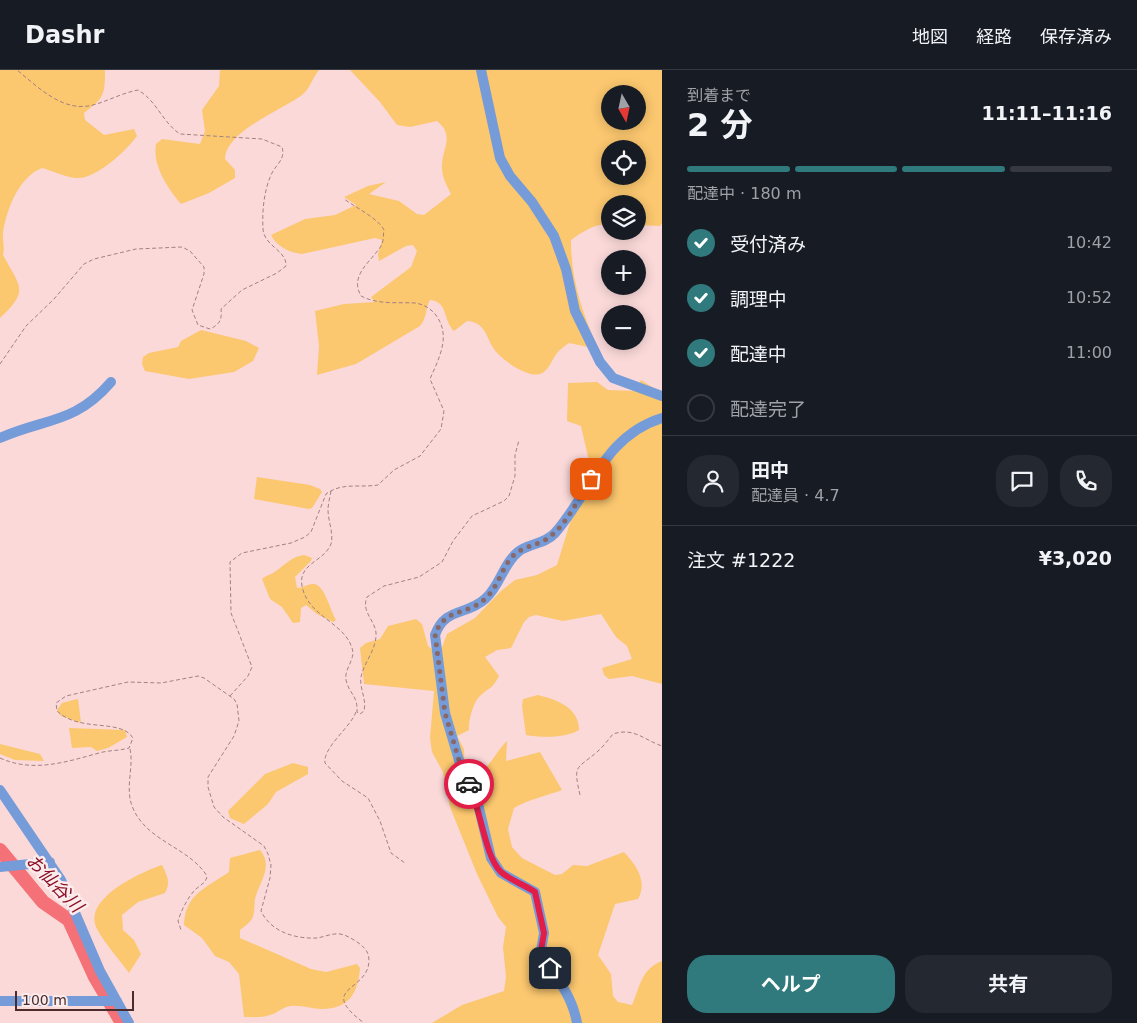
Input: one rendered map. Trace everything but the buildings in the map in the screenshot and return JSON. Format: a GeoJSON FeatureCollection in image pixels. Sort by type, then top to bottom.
{"type":"FeatureCollection","features":[{"type":"Feature","properties":{"kind":"street"},"geometry":{"type":"LineString","coordinates":[[481,70],[500,158],[510,176],[532,202],[554,236],[566,269],[575,311],[600,362],[613,378],[662,396]]}},
{"type":"Feature","properties":{"kind":"street"},"geometry":{"type":"LineString","coordinates":[[0,438],[66,418],[97,399],[111,382]]}},
{"type":"Feature","properties":{"kind":"street"},"geometry":{"type":"LineString","coordinates":[[576,1023],[574,1008],[568,993],[540,956],[544,933],[535,892],[501,873],[490,858],[477,800],[461,767],[445,713],[435,634],[446,616],[476,606],[485,599],[496,587],[516,554],[522,549],[541,544],[554,534],[591,479],[618,444],[646,423],[662,418]]}},
{"type":"Feature","properties":{"kind":"street"},"geometry":{"type":"LineString","coordinates":[[0,790],[61,880],[100,971],[129,1023]]}},
{"type":"Feature","properties":{"kind":"street"},"geometry":{"type":"LineString","coordinates":[[0,867],[50,862]]}},
{"type":"Feature","properties":{"kind":"street"},"geometry":{"type":"LineString","coordinates":[[0,1001],[117,1001]]}},
{"type":"Feature","properties":{"kind":"path"},"geometry":{"type":"LineString","coordinates":[[0,364],[26,326],[54,299],[84,264],[105,255],[136,249],[172,246],[182,246],[190,251],[204,267],[204,274],[192,310],[198,325],[210,329],[218,325],[222,318],[220,309],[242,290],[278,273],[286,266],[282,254],[269,244],[263,236],[268,185],[271,173],[281,161],[282,148],[262,139],[180,134],[173,129],[148,96],[138,90],[92,105],[68,105],[43,91],[17,70]]}},
{"type":"Feature","properties":{"kind":"path"},"geometry":{"type":"LineString","coordinates":[[229,696],[248,676],[252,667],[231,613],[230,562],[242,552],[291,543],[305,537],[311,532],[322,500],[331,490],[351,485],[371,486],[384,481],[394,470],[424,452],[442,429],[444,421],[444,411],[430,379],[440,359],[443,345],[442,325],[432,310],[426,306],[417,303],[378,302],[362,296],[358,290],[359,277],[366,262],[382,245],[384,230],[376,219],[365,214],[344,199]]}},
{"type":"Feature","properties":{"kind":"path"},"geometry":{"type":"LineString","coordinates":[[356,712],[360,714],[365,709],[361,675],[373,647],[376,633],[365,607],[367,598],[384,586],[419,577],[442,562],[453,541],[472,516],[504,501],[509,496],[515,476],[515,454],[519,440]]}},
{"type":"Feature","properties":{"kind":"path"},"geometry":{"type":"LineString","coordinates":[[331,490],[328,508],[331,544],[306,569],[303,575],[302,587],[316,613],[343,634],[352,647],[353,660],[345,676],[356,698],[356,712],[349,727],[335,741],[325,758],[325,763],[335,775],[368,798],[380,821],[390,853],[405,863]]}},
{"type":"Feature","properties":{"kind":"path"},"geometry":{"type":"LineString","coordinates":[[181,930],[178,921],[185,905],[192,893],[206,880],[207,876],[197,863],[152,834],[136,814],[130,794],[130,748],[133,738],[124,729],[74,723],[57,711],[56,703],[66,696],[128,682],[161,683],[198,676],[204,678],[237,704],[239,721],[234,736],[208,777],[210,798],[223,818],[264,846],[271,865],[261,911],[274,927],[291,936],[309,938],[340,934],[347,936],[366,949],[369,959],[366,973],[346,990],[344,998],[348,1011],[364,1023]]}},
{"type":"Feature","properties":{"kind":"path"},"geometry":{"type":"LineString","coordinates":[[580,795],[576,776],[577,769],[581,763],[601,748],[613,734],[628,731],[635,732],[662,746]]}},
{"type":"Feature","properties":{"kind":"path"},"geometry":{"type":"LineString","coordinates":[[0,758],[26,765],[60,765],[100,753],[130,748]]}},
{"type":"Feature","properties":{"kind":"shaded area"},"geometry":{"type":"Polygon","coordinates":[[[0,70],[105,70],[104,91],[96,103],[84,113],[85,120],[104,135],[134,129],[137,136],[110,163],[92,174],[76,178],[42,168],[27,178],[15,194],[3,235],[3,255],[17,282],[19,294],[16,301],[0,318],[0,70]]]}},
{"type":"Feature","properties":{"kind":"shaded area"},"geometry":{"type":"Polygon","coordinates":[[[220,70],[319,70],[302,95],[256,122],[235,139],[228,149],[225,159],[235,170],[235,178],[209,193],[181,204],[162,176],[156,160],[156,144],[162,139],[200,144],[205,131],[202,110],[219,86],[220,70]]]}},
{"type":"Feature","properties":{"kind":"shaded area"},"geometry":{"type":"Polygon","coordinates":[[[350,70],[662,70],[662,223],[660,226],[646,225],[646,195],[601,195],[601,225],[584,231],[571,240],[573,269],[578,296],[598,349],[569,343],[558,352],[548,368],[543,372],[540,374],[528,373],[513,366],[495,351],[481,326],[467,321],[454,331],[440,304],[430,300],[424,320],[420,326],[356,364],[317,375],[319,346],[315,311],[344,304],[375,302],[371,297],[411,267],[417,251],[413,245],[406,246],[379,261],[378,254],[382,240],[375,238],[302,254],[284,248],[271,235],[305,219],[335,215],[356,205],[344,197],[368,186],[386,182],[369,194],[399,201],[417,214],[424,215],[451,194],[442,171],[447,138],[443,127],[437,121],[410,127],[397,125],[380,102],[350,70]]]}},
{"type":"Feature","properties":{"kind":"shaded area"},"geometry":{"type":"Polygon","coordinates":[[[201,330],[246,341],[259,348],[253,361],[234,372],[189,379],[145,371],[142,364],[143,357],[149,353],[178,347],[181,341],[201,330]]]}},
{"type":"Feature","properties":{"kind":"shaded area"},"geometry":{"type":"Polygon","coordinates":[[[641,380],[662,395],[662,684],[632,676],[609,679],[604,675],[602,668],[632,659],[627,646],[616,637],[601,614],[563,621],[536,615],[529,617],[524,622],[511,648],[497,650],[485,657],[499,676],[492,686],[477,699],[470,717],[469,730],[457,736],[464,749],[465,771],[470,776],[482,771],[507,741],[506,761],[540,752],[562,790],[514,808],[508,829],[512,847],[522,858],[555,875],[562,874],[573,865],[587,866],[624,852],[633,862],[641,880],[641,892],[638,899],[615,904],[598,955],[611,974],[613,996],[618,1002],[632,1005],[645,974],[655,964],[662,961],[662,1023],[432,1023],[462,1005],[504,991],[506,977],[503,947],[506,927],[498,917],[477,874],[450,807],[443,772],[432,752],[430,738],[434,691],[364,684],[360,648],[366,643],[380,639],[388,626],[416,619],[422,624],[428,646],[439,655],[447,634],[475,618],[501,591],[515,580],[537,575],[557,565],[589,461],[581,426],[567,421],[568,383],[597,382],[608,390],[636,391],[641,380]]]}},
{"type":"Feature","properties":{"kind":"shaded area"},"geometry":{"type":"Polygon","coordinates":[[[257,477],[310,485],[320,489],[322,492],[312,508],[309,509],[254,499],[257,477]]]}},
{"type":"Feature","properties":{"kind":"shaded area"},"geometry":{"type":"Polygon","coordinates":[[[304,555],[312,558],[295,577],[297,588],[313,584],[317,585],[324,592],[336,620],[333,622],[317,614],[306,605],[301,608],[300,622],[293,623],[282,607],[270,599],[262,579],[292,559],[304,555]]]}},
{"type":"Feature","properties":{"kind":"shaded area"},"geometry":{"type":"Polygon","coordinates":[[[538,695],[559,702],[571,710],[578,722],[579,730],[567,735],[553,737],[526,735],[522,706],[523,699],[538,695]]]}},
{"type":"Feature","properties":{"kind":"shaded area"},"geometry":{"type":"Polygon","coordinates":[[[78,699],[81,723],[61,716],[57,710],[62,703],[78,699]]]}},
{"type":"Feature","properties":{"kind":"shaded area"},"geometry":{"type":"Polygon","coordinates":[[[69,728],[125,730],[127,737],[108,748],[97,751],[91,747],[72,748],[69,728]]]}},
{"type":"Feature","properties":{"kind":"shaded area"},"geometry":{"type":"Polygon","coordinates":[[[0,744],[40,754],[44,761],[15,760],[0,754],[0,744]]]}},
{"type":"Feature","properties":{"kind":"shaded area"},"geometry":{"type":"Polygon","coordinates":[[[293,763],[308,767],[308,774],[276,792],[268,804],[244,824],[230,818],[228,811],[265,774],[293,763]]]}},
{"type":"Feature","properties":{"kind":"shaded area"},"geometry":{"type":"Polygon","coordinates":[[[260,850],[266,862],[266,868],[255,899],[253,917],[240,930],[240,938],[311,969],[326,972],[357,964],[360,968],[357,985],[345,1003],[322,1009],[291,1006],[267,1016],[244,1017],[239,974],[229,962],[215,956],[202,938],[184,925],[188,906],[198,893],[229,872],[230,858],[260,850]]]}},
{"type":"Feature","properties":{"kind":"shaded area"},"geometry":{"type":"Polygon","coordinates":[[[162,865],[168,882],[165,893],[138,902],[122,915],[123,930],[134,940],[141,954],[129,973],[97,929],[94,918],[97,907],[105,897],[128,880],[162,865]]]}},
{"type":"Feature","properties":{"kind":"waterway","name":"お仙谷川"},"geometry":{"type":"LineString","coordinates":[[0,850],[43,902],[69,920],[95,977],[122,1023]]}},
{"type":"Feature","properties":{"kind":"way so far"},"geometry":{"type":"LineString","coordinates":[[469,784],[461,767],[445,713],[435,634],[446,616],[476,606],[485,599],[496,587],[511,559],[516,554],[522,549],[541,544],[554,534],[591,479]]}},
{"type":"Feature","properties":{"kind":"route"},"geometry":{"type":"LineString","coordinates":[[469,784],[477,800],[490,858],[501,873],[535,892],[544,933],[540,956],[550,968]]}}]}
